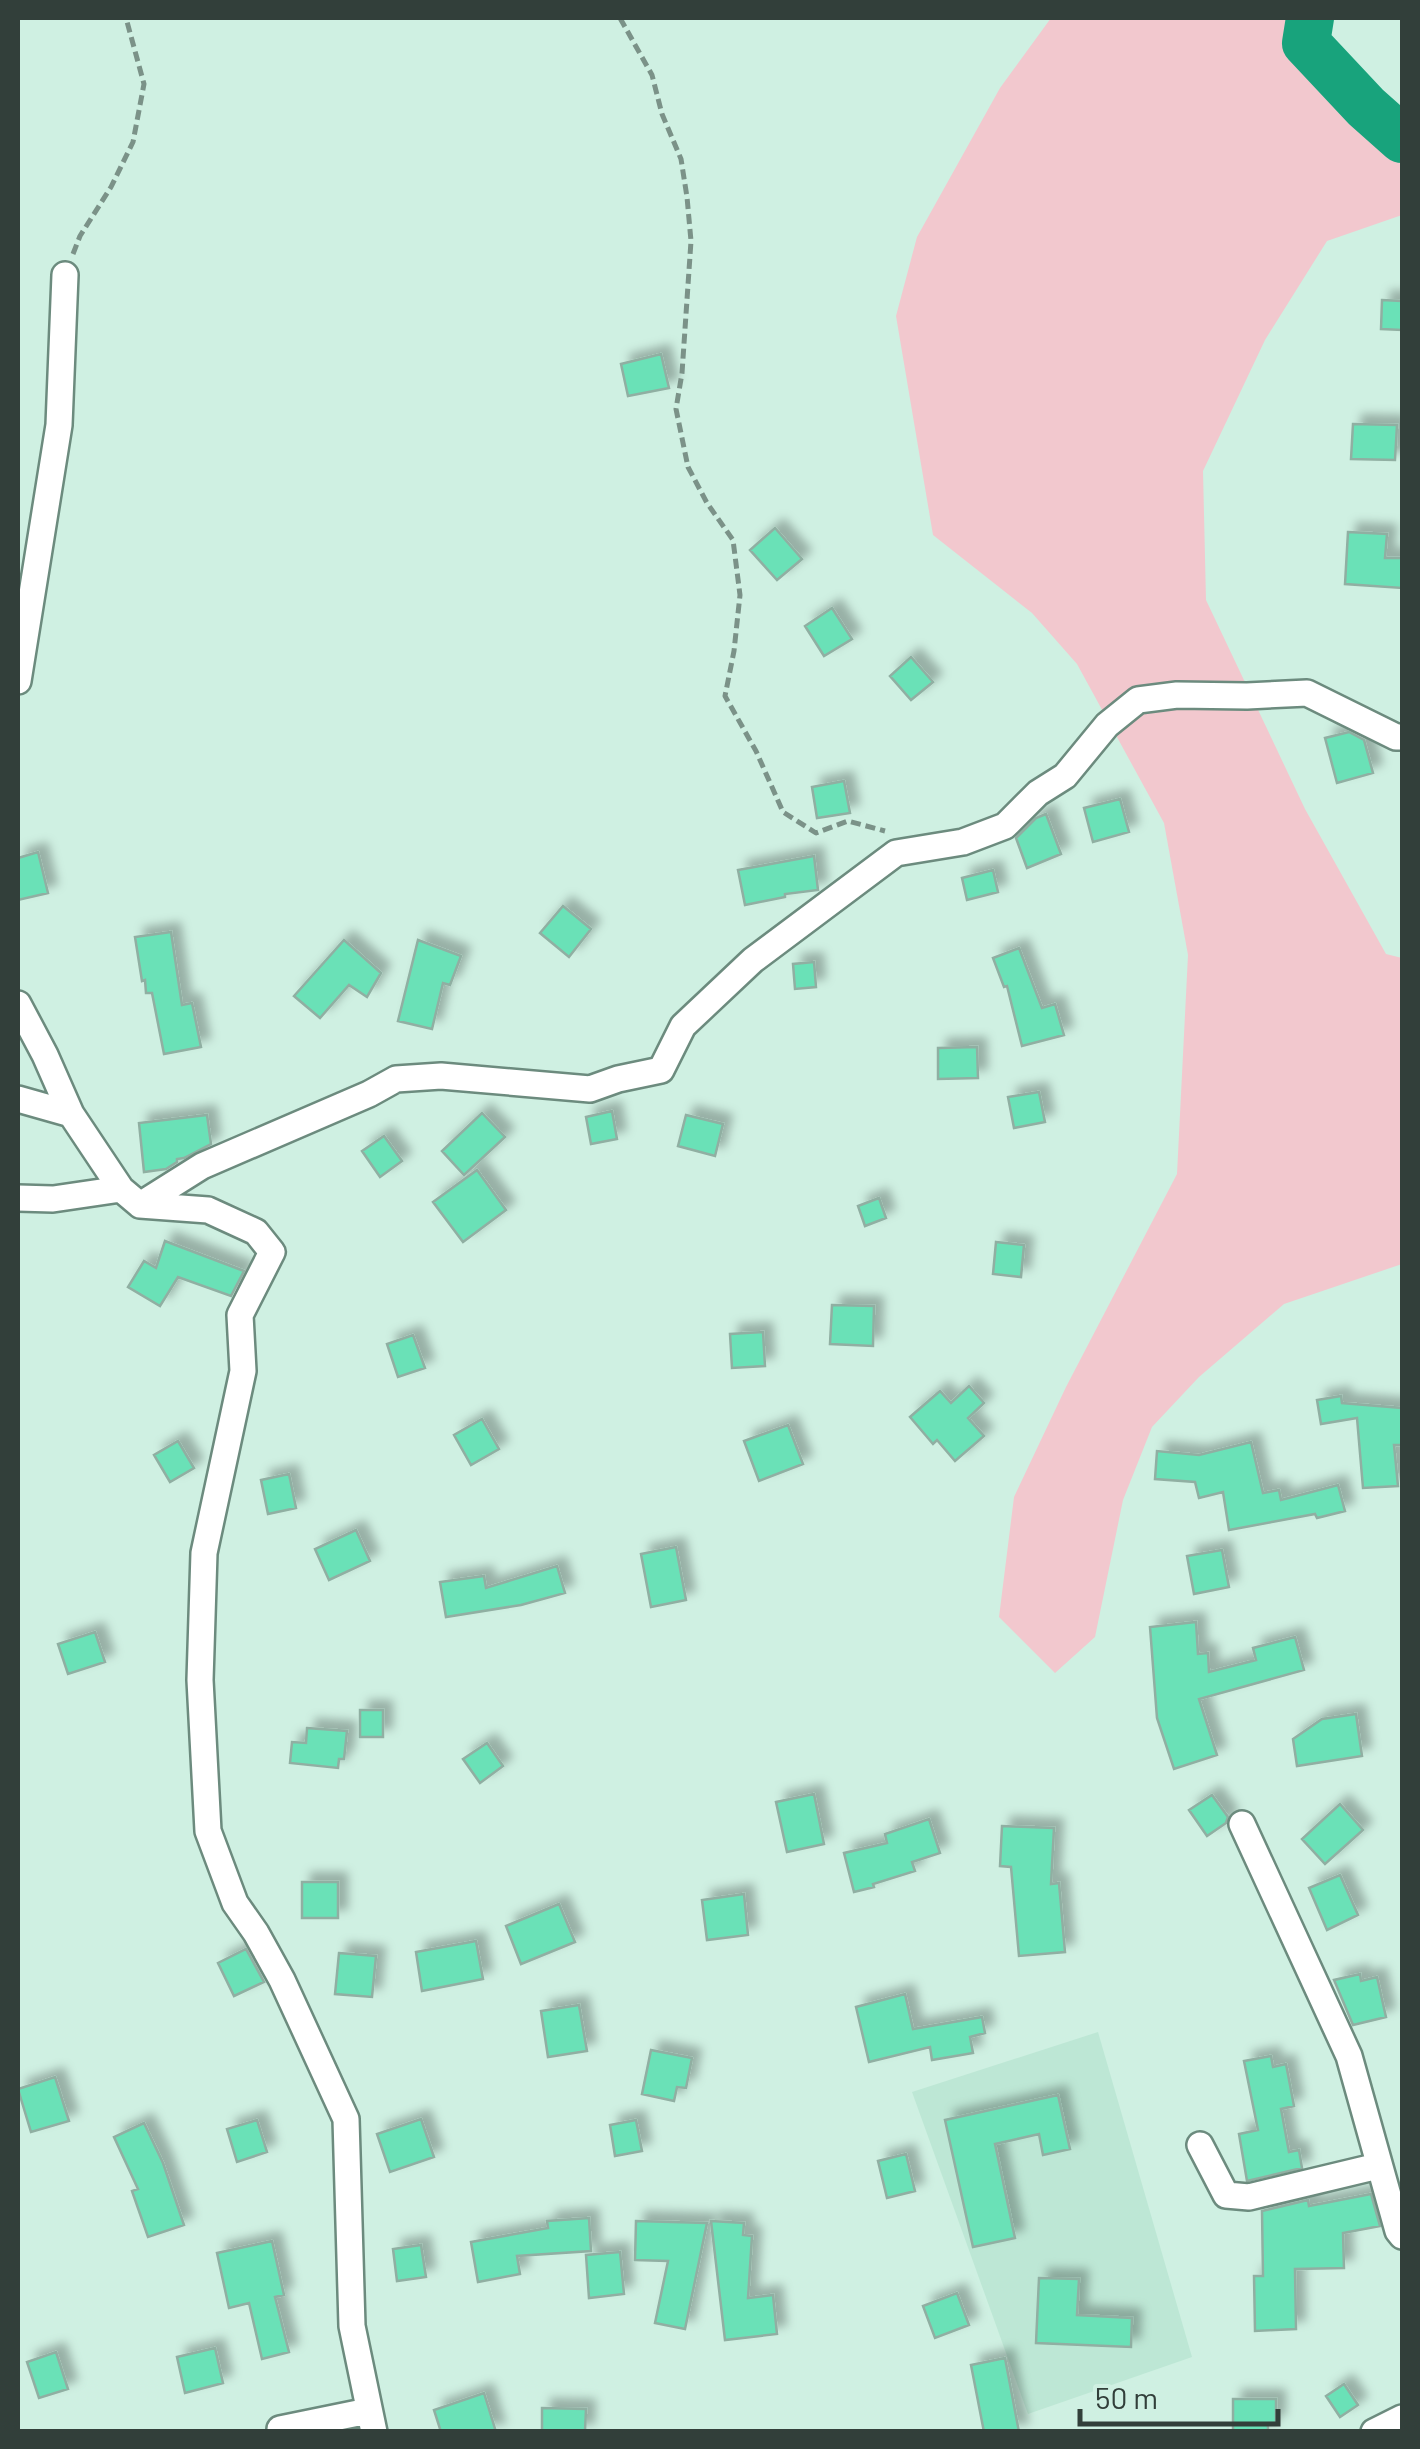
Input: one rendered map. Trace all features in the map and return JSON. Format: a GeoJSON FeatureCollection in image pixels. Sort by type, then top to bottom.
{"type":"FeatureCollection","features":[{"type":"Feature","properties":{"kind":"street"},"geometry":{"type":"LineString","coordinates":[[18,682],[59,425],[65,276]]}},
{"type":"Feature","properties":{"kind":"street"},"geometry":{"type":"LineString","coordinates":[[130,1197],[396,1079],[441,1076],[590,1088],[661,1070],[683,1026],[753,960],[896,852],[963,842],[1005,826],[1038,793],[1065,776],[1106,725],[1138,700],[1177,695],[1307,692],[1402,738]]}},
{"type":"Feature","properties":{"kind":"street"},"geometry":{"type":"LineString","coordinates":[[18,1004],[72,1114],[130,1197]]}},
{"type":"Feature","properties":{"kind":"street"},"geometry":{"type":"LineString","coordinates":[[18,1099],[72,1114]]}},
{"type":"Feature","properties":{"kind":"street"},"geometry":{"type":"LineString","coordinates":[[18,1198],[130,1197],[208,1210],[256,1232],[272,1252],[240,1315],[243,1371],[204,1554],[200,1680],[208,1831],[235,1904],[282,1980],[346,2119],[352,2326],[371,2421],[280,2432]]}},
{"type":"Feature","properties":{"kind":"street"},"geometry":{"type":"LineString","coordinates":[[1242,1824],[1349,2056],[1378,2166],[1402,2236]]}},
{"type":"Feature","properties":{"kind":"street"},"geometry":{"type":"LineString","coordinates":[[1200,2145],[1226,2195],[1249,2198],[1378,2166]]}},
{"type":"Feature","properties":{"kind":"street"},"geometry":{"type":"LineString","coordinates":[[1374,2432],[1402,2418]]}},
{"type":"Feature","properties":{"kind":"path"},"geometry":{"type":"LineString","coordinates":[[65,276],[80,236],[133,142],[144,84],[126,18]]}},
{"type":"Feature","properties":{"kind":"path"},"geometry":{"type":"LineString","coordinates":[[620,18],[652,75],[680,159],[687,196],[691,241],[676,409],[688,467],[733,540],[740,596],[725,696],[756,751],[783,812],[816,834],[848,820],[934,846]]}},
{"type":"Feature","properties":{"kind":"shaded area"},"geometry":{"type":"Polygon","coordinates":[[[1051,18],[1310,18],[1307,43],[1366,107],[1402,139],[1402,215],[1327,241],[1265,340],[1203,471],[1206,600],[1305,809],[1386,954],[1402,958],[1402,1264],[1284,1304],[1199,1377],[1152,1427],[1123,1500],[1095,1637],[1055,1673],[999,1617],[1014,1497],[1066,1387],[1177,1174],[1188,955],[1164,823],[1077,664],[1032,613],[933,535],[896,316],[917,237],[1000,88],[1051,18]]]}},
{"type":"Feature","properties":{"kind":"shaded area"},"geometry":{"type":"Polygon","coordinates":[[[1098,2032],[1192,2357],[1028,2414],[912,2092],[1098,2032]]]}},
{"type":"Feature","properties":{"kind":"building"},"geometry":{"type":"Polygon","coordinates":[[[1382,300],[1402,301],[1402,330],[1381,329],[1382,300]]]}},
{"type":"Feature","properties":{"kind":"building"},"geometry":{"type":"Polygon","coordinates":[[[661,354],[669,388],[628,396],[621,364],[661,354]]]}},
{"type":"Feature","properties":{"kind":"building"},"geometry":{"type":"Polygon","coordinates":[[[1353,424],[1397,425],[1395,460],[1351,459],[1353,424]]]}},
{"type":"Feature","properties":{"kind":"building"},"geometry":{"type":"Polygon","coordinates":[[[775,528],[802,559],[777,580],[750,550],[775,528]]]}},
{"type":"Feature","properties":{"kind":"building"},"geometry":{"type":"Polygon","coordinates":[[[1348,532],[1387,534],[1385,558],[1402,558],[1402,588],[1345,584],[1348,532]]]}},
{"type":"Feature","properties":{"kind":"building"},"geometry":{"type":"Polygon","coordinates":[[[832,608],[852,639],[824,656],[805,626],[832,608]]]}},
{"type":"Feature","properties":{"kind":"building"},"geometry":{"type":"Polygon","coordinates":[[[911,657],[933,682],[911,700],[890,676],[911,657]]]}},
{"type":"Feature","properties":{"kind":"building"},"geometry":{"type":"Polygon","coordinates":[[[1349,732],[1364,740],[1373,773],[1337,783],[1325,738],[1349,732]]]}},
{"type":"Feature","properties":{"kind":"building"},"geometry":{"type":"Polygon","coordinates":[[[844,781],[850,813],[817,818],[812,787],[844,781]]]}},
{"type":"Feature","properties":{"kind":"building"},"geometry":{"type":"Polygon","coordinates":[[[1120,799],[1129,832],[1093,842],[1084,808],[1120,799]]]}},
{"type":"Feature","properties":{"kind":"building"},"geometry":{"type":"Polygon","coordinates":[[[1046,814],[1061,854],[1027,868],[1016,838],[1036,818],[1046,814]]]}},
{"type":"Feature","properties":{"kind":"building"},"geometry":{"type":"Polygon","coordinates":[[[38,852],[48,893],[18,900],[18,858],[38,852]]]}},
{"type":"Feature","properties":{"kind":"building"},"geometry":{"type":"Polygon","coordinates":[[[814,856],[818,890],[745,905],[738,870],[814,856]]]}},
{"type":"Feature","properties":{"kind":"building"},"geometry":{"type":"Polygon","coordinates":[[[993,870],[998,892],[967,900],[962,878],[993,870]]]}},
{"type":"Feature","properties":{"kind":"building"},"geometry":{"type":"Polygon","coordinates":[[[563,906],[591,929],[569,957],[540,933],[563,906]]]}},
{"type":"Feature","properties":{"kind":"building"},"geometry":{"type":"Polygon","coordinates":[[[171,932],[182,1005],[192,1003],[201,1047],[164,1054],[152,993],[146,993],[145,980],[142,981],[135,937],[171,932]]]}},
{"type":"Feature","properties":{"kind":"building"},"geometry":{"type":"Polygon","coordinates":[[[344,940],[381,973],[367,997],[349,985],[320,1018],[294,996],[344,940]]]}},
{"type":"Feature","properties":{"kind":"building"},"geometry":{"type":"Polygon","coordinates":[[[418,940],[461,956],[450,985],[443,983],[432,1029],[398,1021],[418,940]]]}},
{"type":"Feature","properties":{"kind":"building"},"geometry":{"type":"Polygon","coordinates":[[[1019,948],[1042,1008],[1055,1004],[1064,1035],[1022,1046],[1007,986],[1004,987],[993,958],[1019,948]]]}},
{"type":"Feature","properties":{"kind":"building"},"geometry":{"type":"Polygon","coordinates":[[[814,962],[816,987],[795,989],[793,964],[814,962]]]}},
{"type":"Feature","properties":{"kind":"building"},"geometry":{"type":"Polygon","coordinates":[[[977,1047],[978,1078],[938,1079],[938,1048],[977,1047]]]}},
{"type":"Feature","properties":{"kind":"building"},"geometry":{"type":"Polygon","coordinates":[[[1039,1092],[1045,1122],[1014,1128],[1008,1097],[1039,1092]]]}},
{"type":"Feature","properties":{"kind":"building"},"geometry":{"type":"Polygon","coordinates":[[[612,1111],[617,1139],[591,1144],[586,1117],[612,1111]]]}},
{"type":"Feature","properties":{"kind":"building"},"geometry":{"type":"Polygon","coordinates":[[[482,1113],[505,1137],[464,1175],[442,1151],[482,1113]]]}},
{"type":"Feature","properties":{"kind":"building"},"geometry":{"type":"Polygon","coordinates":[[[207,1115],[211,1144],[177,1159],[166,1169],[144,1172],[139,1123],[207,1115]]]}},
{"type":"Feature","properties":{"kind":"building"},"geometry":{"type":"Polygon","coordinates":[[[686,1115],[723,1124],[715,1156],[678,1146],[686,1115]]]}},
{"type":"Feature","properties":{"kind":"building"},"geometry":{"type":"Polygon","coordinates":[[[384,1136],[402,1161],[380,1177],[362,1151],[384,1136]]]}},
{"type":"Feature","properties":{"kind":"building"},"geometry":{"type":"Polygon","coordinates":[[[477,1170],[506,1210],[463,1242],[433,1202],[477,1170]]]}},
{"type":"Feature","properties":{"kind":"building"},"geometry":{"type":"Polygon","coordinates":[[[879,1198],[886,1218],[865,1226],[858,1206],[879,1198]]]}},
{"type":"Feature","properties":{"kind":"building"},"geometry":{"type":"Polygon","coordinates":[[[165,1241],[244,1271],[231,1296],[178,1277],[160,1306],[128,1287],[144,1261],[156,1268],[165,1241]]]}},
{"type":"Feature","properties":{"kind":"building"},"geometry":{"type":"Polygon","coordinates":[[[996,1242],[1024,1245],[1021,1277],[993,1274],[996,1242]]]}},
{"type":"Feature","properties":{"kind":"building"},"geometry":{"type":"Polygon","coordinates":[[[832,1305],[874,1306],[873,1346],[830,1344],[832,1305]]]}},
{"type":"Feature","properties":{"kind":"building"},"geometry":{"type":"Polygon","coordinates":[[[763,1332],[765,1366],[732,1368],[730,1334],[763,1332]]]}},
{"type":"Feature","properties":{"kind":"building"},"geometry":{"type":"Polygon","coordinates":[[[413,1335],[425,1368],[398,1377],[387,1344],[413,1335]]]}},
{"type":"Feature","properties":{"kind":"building"},"geometry":{"type":"Polygon","coordinates":[[[969,1386],[984,1403],[968,1418],[984,1436],[955,1461],[937,1440],[933,1444],[910,1417],[940,1391],[951,1403],[969,1386]]]}},
{"type":"Feature","properties":{"kind":"building"},"geometry":{"type":"Polygon","coordinates":[[[1341,1396],[1342,1403],[1402,1408],[1402,1445],[1394,1445],[1398,1486],[1363,1488],[1357,1418],[1321,1424],[1317,1400],[1341,1396]]]}},
{"type":"Feature","properties":{"kind":"building"},"geometry":{"type":"Polygon","coordinates":[[[482,1419],[499,1449],[471,1465],[454,1435],[482,1419]]]}},
{"type":"Feature","properties":{"kind":"building"},"geometry":{"type":"Polygon","coordinates":[[[788,1425],[803,1464],[759,1481],[744,1441],[788,1425]]]}},
{"type":"Feature","properties":{"kind":"building"},"geometry":{"type":"Polygon","coordinates":[[[178,1441],[194,1468],[170,1482],[154,1455],[178,1441]]]}},
{"type":"Feature","properties":{"kind":"building"},"geometry":{"type":"Polygon","coordinates":[[[1251,1442],[1263,1493],[1279,1490],[1281,1500],[1338,1485],[1345,1511],[1229,1530],[1223,1492],[1199,1498],[1195,1482],[1155,1479],[1157,1451],[1199,1455],[1251,1442]]]}},
{"type":"Feature","properties":{"kind":"building"},"geometry":{"type":"Polygon","coordinates":[[[289,1474],[296,1508],[268,1514],[261,1480],[289,1474]]]}},
{"type":"Feature","properties":{"kind":"building"},"geometry":{"type":"Polygon","coordinates":[[[356,1530],[370,1561],[329,1580],[315,1549],[356,1530]]]}},
{"type":"Feature","properties":{"kind":"building"},"geometry":{"type":"Polygon","coordinates":[[[676,1547],[686,1600],[651,1607],[641,1554],[676,1547]]]}},
{"type":"Feature","properties":{"kind":"building"},"geometry":{"type":"Polygon","coordinates":[[[1222,1550],[1229,1587],[1194,1594],[1187,1556],[1222,1550]]]}},
{"type":"Feature","properties":{"kind":"building"},"geometry":{"type":"Polygon","coordinates":[[[557,1566],[565,1593],[521,1605],[446,1617],[440,1582],[484,1576],[486,1588],[557,1566]]]}},
{"type":"Feature","properties":{"kind":"building"},"geometry":{"type":"Polygon","coordinates":[[[1196,1622],[1198,1654],[1208,1653],[1209,1672],[1256,1660],[1253,1648],[1295,1637],[1304,1670],[1199,1699],[1217,1755],[1174,1769],[1157,1718],[1150,1627],[1196,1622]]]}},
{"type":"Feature","properties":{"kind":"building"},"geometry":{"type":"Polygon","coordinates":[[[95,1632],[105,1662],[68,1674],[58,1644],[95,1632]]]}},
{"type":"Feature","properties":{"kind":"building"},"geometry":{"type":"Polygon","coordinates":[[[360,1710],[383,1710],[383,1737],[360,1737],[360,1710]]]}},
{"type":"Feature","properties":{"kind":"building"},"geometry":{"type":"Polygon","coordinates":[[[1356,1714],[1362,1756],[1297,1766],[1293,1739],[1322,1719],[1356,1714]]]}},
{"type":"Feature","properties":{"kind":"building"},"geometry":{"type":"Polygon","coordinates":[[[307,1728],[347,1731],[344,1759],[339,1759],[338,1768],[290,1763],[292,1742],[306,1743],[307,1728]]]}},
{"type":"Feature","properties":{"kind":"building"},"geometry":{"type":"Polygon","coordinates":[[[487,1743],[503,1766],[480,1783],[463,1759],[487,1743]]]}},
{"type":"Feature","properties":{"kind":"building"},"geometry":{"type":"Polygon","coordinates":[[[814,1794],[824,1844],[787,1852],[776,1802],[814,1794]]]}},
{"type":"Feature","properties":{"kind":"building"},"geometry":{"type":"Polygon","coordinates":[[[1212,1795],[1228,1817],[1226,1823],[1207,1836],[1189,1810],[1212,1795]]]}},
{"type":"Feature","properties":{"kind":"building"},"geometry":{"type":"Polygon","coordinates":[[[1340,1804],[1363,1830],[1325,1864],[1302,1839],[1340,1804]]]}},
{"type":"Feature","properties":{"kind":"building"},"geometry":{"type":"Polygon","coordinates":[[[929,1819],[940,1853],[912,1862],[915,1871],[854,1892],[844,1853],[887,1843],[885,1834],[929,1819]]]}},
{"type":"Feature","properties":{"kind":"building"},"geometry":{"type":"Polygon","coordinates":[[[1002,1826],[1054,1828],[1051,1884],[1059,1883],[1065,1952],[1019,1956],[1011,1867],[1000,1866],[1002,1826]]]}},
{"type":"Feature","properties":{"kind":"building"},"geometry":{"type":"Polygon","coordinates":[[[1340,1875],[1358,1915],[1327,1930],[1309,1888],[1340,1875]]]}},
{"type":"Feature","properties":{"kind":"building"},"geometry":{"type":"Polygon","coordinates":[[[302,1882],[338,1882],[338,1918],[302,1918],[302,1882]]]}},
{"type":"Feature","properties":{"kind":"building"},"geometry":{"type":"Polygon","coordinates":[[[744,1894],[748,1935],[707,1940],[702,1900],[744,1894]]]}},
{"type":"Feature","properties":{"kind":"building"},"geometry":{"type":"Polygon","coordinates":[[[559,1904],[575,1942],[521,1964],[506,1926],[559,1904]]]}},
{"type":"Feature","properties":{"kind":"building"},"geometry":{"type":"Polygon","coordinates":[[[476,1941],[483,1979],[422,1991],[416,1952],[476,1941]]]}},
{"type":"Feature","properties":{"kind":"building"},"geometry":{"type":"Polygon","coordinates":[[[246,1949],[264,1982],[234,1996],[218,1963],[246,1949]]]}},
{"type":"Feature","properties":{"kind":"building"},"geometry":{"type":"Polygon","coordinates":[[[339,1953],[376,1956],[372,1997],[335,1994],[339,1953]]]}},
{"type":"Feature","properties":{"kind":"building"},"geometry":{"type":"Polygon","coordinates":[[[1360,1974],[1361,1981],[1377,1977],[1386,2017],[1353,2025],[1334,1980],[1360,1974]]]}},
{"type":"Feature","properties":{"kind":"building"},"geometry":{"type":"Polygon","coordinates":[[[905,1994],[913,2029],[982,2017],[985,2033],[970,2037],[973,2053],[932,2060],[930,2047],[869,2062],[856,2007],[905,1994]]]}},
{"type":"Feature","properties":{"kind":"building"},"geometry":{"type":"Polygon","coordinates":[[[579,2005],[587,2051],[548,2057],[541,2011],[579,2005]]]}},
{"type":"Feature","properties":{"kind":"building"},"geometry":{"type":"Polygon","coordinates":[[[651,2050],[692,2058],[686,2088],[677,2087],[674,2101],[642,2094],[651,2050]]]}},
{"type":"Feature","properties":{"kind":"building"},"geometry":{"type":"Polygon","coordinates":[[[1271,2056],[1273,2067],[1286,2064],[1294,2106],[1281,2109],[1289,2152],[1299,2150],[1302,2168],[1247,2181],[1239,2134],[1258,2130],[1244,2061],[1271,2056]]]}},
{"type":"Feature","properties":{"kind":"building"},"geometry":{"type":"Polygon","coordinates":[[[55,2077],[69,2121],[31,2132],[18,2089],[55,2077]]]}},
{"type":"Feature","properties":{"kind":"building"},"geometry":{"type":"Polygon","coordinates":[[[1058,2095],[1070,2149],[1043,2155],[1039,2134],[995,2144],[1015,2238],[973,2247],[945,2120],[1058,2095]]]}},
{"type":"Feature","properties":{"kind":"building"},"geometry":{"type":"Polygon","coordinates":[[[421,2119],[434,2157],[390,2172],[377,2134],[421,2119]]]}},
{"type":"Feature","properties":{"kind":"building"},"geometry":{"type":"Polygon","coordinates":[[[257,2120],[267,2152],[237,2162],[227,2129],[257,2120]]]}},
{"type":"Feature","properties":{"kind":"building"},"geometry":{"type":"Polygon","coordinates":[[[636,2120],[642,2151],[615,2156],[610,2125],[636,2120]]]}},
{"type":"Feature","properties":{"kind":"building"},"geometry":{"type":"Polygon","coordinates":[[[144,2123],[163,2163],[184,2225],[148,2237],[132,2191],[138,2189],[114,2137],[144,2123]]]}},
{"type":"Feature","properties":{"kind":"building"},"geometry":{"type":"Polygon","coordinates":[[[906,2154],[915,2191],[887,2198],[878,2161],[906,2154]]]}},
{"type":"Feature","properties":{"kind":"building"},"geometry":{"type":"Polygon","coordinates":[[[1371,2194],[1380,2226],[1343,2233],[1344,2268],[1295,2269],[1296,2329],[1255,2331],[1254,2276],[1263,2276],[1262,2211],[1308,2200],[1309,2206],[1371,2194]]]}},
{"type":"Feature","properties":{"kind":"building"},"geometry":{"type":"Polygon","coordinates":[[[589,2218],[591,2251],[517,2256],[520,2274],[478,2282],[471,2242],[548,2228],[547,2221],[589,2218]]]}},
{"type":"Feature","properties":{"kind":"building"},"geometry":{"type":"Polygon","coordinates":[[[636,2221],[707,2223],[685,2329],[655,2323],[668,2261],[635,2260],[636,2221]]]}},
{"type":"Feature","properties":{"kind":"building"},"geometry":{"type":"Polygon","coordinates":[[[711,2221],[744,2223],[743,2235],[752,2236],[748,2298],[773,2295],[777,2334],[725,2340],[711,2221]]]}},
{"type":"Feature","properties":{"kind":"building"},"geometry":{"type":"Polygon","coordinates":[[[272,2241],[284,2295],[275,2297],[289,2352],[262,2359],[249,2303],[229,2308],[217,2253],[272,2241]]]}},
{"type":"Feature","properties":{"kind":"building"},"geometry":{"type":"Polygon","coordinates":[[[421,2245],[426,2277],[397,2281],[393,2249],[421,2245]]]}},
{"type":"Feature","properties":{"kind":"building"},"geometry":{"type":"Polygon","coordinates":[[[620,2252],[624,2294],[589,2298],[586,2255],[620,2252]]]}},
{"type":"Feature","properties":{"kind":"building"},"geometry":{"type":"Polygon","coordinates":[[[1039,2278],[1079,2279],[1077,2315],[1132,2318],[1131,2347],[1036,2343],[1039,2278]]]}},
{"type":"Feature","properties":{"kind":"building"},"geometry":{"type":"Polygon","coordinates":[[[957,2293],[969,2325],[935,2338],[923,2306],[957,2293]]]}},
{"type":"Feature","properties":{"kind":"building"},"geometry":{"type":"Polygon","coordinates":[[[215,2348],[223,2383],[185,2393],[177,2357],[215,2348]]]}},
{"type":"Feature","properties":{"kind":"building"},"geometry":{"type":"Polygon","coordinates":[[[56,2352],[68,2389],[39,2398],[27,2362],[56,2352]]]}},
{"type":"Feature","properties":{"kind":"building"},"geometry":{"type":"Polygon","coordinates":[[[1005,2358],[1019,2432],[984,2432],[971,2365],[1005,2358]]]}},
{"type":"Feature","properties":{"kind":"building"},"geometry":{"type":"Polygon","coordinates":[[[1344,2384],[1358,2405],[1340,2417],[1326,2396],[1344,2384]]]}},
{"type":"Feature","properties":{"kind":"building"},"geometry":{"type":"Polygon","coordinates":[[[484,2393],[496,2432],[441,2432],[434,2410],[484,2393]]]}},
{"type":"Feature","properties":{"kind":"building"},"geometry":{"type":"Polygon","coordinates":[[[1233,2399],[1276,2399],[1276,2423],[1268,2423],[1268,2432],[1233,2432],[1233,2399]]]}},
{"type":"Feature","properties":{"kind":"building"},"geometry":{"type":"Polygon","coordinates":[[[542,2408],[586,2409],[585,2432],[542,2432],[542,2408]]]}},
{"type":"Feature","properties":{"kind":"waterway"},"geometry":{"type":"LineString","coordinates":[[1310,18],[1306,43],[1402,139]]}}]}
